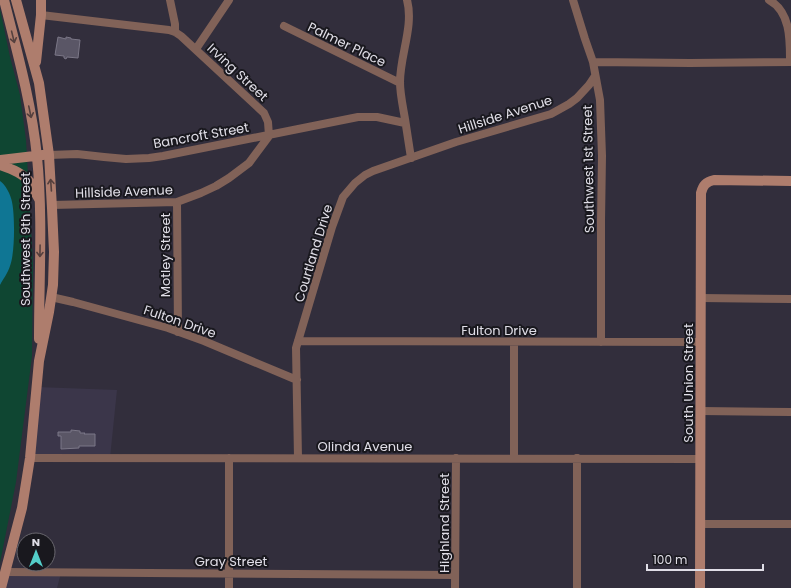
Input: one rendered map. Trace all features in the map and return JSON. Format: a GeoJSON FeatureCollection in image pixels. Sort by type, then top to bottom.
{"type":"FeatureCollection","features":[{"type":"Feature","properties":{"kind":"main road","name":"Southwest 9th Street"},"geometry":{"type":"LineString","coordinates":[[2,588],[22,508],[30,458],[39,361],[41,222],[37,156],[31,118],[4,0]]}},
{"type":"Feature","properties":{"kind":"main road","name":"Southwest 9th Street"},"geometry":{"type":"LineString","coordinates":[[16,0],[36,72],[49,155],[54,252],[53,285],[39,361]]}},
{"type":"Feature","properties":{"kind":"main road"},"geometry":{"type":"LineString","coordinates":[[36,72],[36,54],[41,15],[41,0]]}},
{"type":"Feature","properties":{"kind":"main road","name":"Bancroft Street"},"geometry":{"type":"LineString","coordinates":[[0,160],[49,155]]}},
{"type":"Feature","properties":{"kind":"main road"},"geometry":{"type":"LineString","coordinates":[[0,165],[12,169],[22,175],[31,184],[40,202],[41,222]]}},
{"type":"Feature","properties":{"kind":"main road","name":"South Union Street"},"geometry":{"type":"LineString","coordinates":[[700,588],[701,193],[703,186],[708,181],[714,180],[791,180]]}},
{"type":"Feature","properties":{"kind":"street"},"geometry":{"type":"LineString","coordinates":[[41,15],[169,30],[175,32],[175,24],[170,0]]}},
{"type":"Feature","properties":{"kind":"street"},"geometry":{"type":"LineString","coordinates":[[196,50],[229,0]]}},
{"type":"Feature","properties":{"kind":"street"},"geometry":{"type":"LineString","coordinates":[[407,0],[409,6],[408,33],[401,66],[400,83],[411,158]]}},
{"type":"Feature","properties":{"kind":"street","name":"Southwest 1st Street"},"geometry":{"type":"LineString","coordinates":[[573,0],[584,39],[593,62],[600,100],[602,156],[601,342]]}},
{"type":"Feature","properties":{"kind":"street"},"geometry":{"type":"LineString","coordinates":[[593,62],[791,62],[789,34],[785,19],[780,10],[773,2],[769,0]]}},
{"type":"Feature","properties":{"kind":"street","name":"Palmer Place"},"geometry":{"type":"LineString","coordinates":[[284,26],[400,83]]}},
{"type":"Feature","properties":{"kind":"street","name":"Irving Street"},"geometry":{"type":"LineString","coordinates":[[175,32],[264,114],[268,122],[269,136]]}},
{"type":"Feature","properties":{"kind":"street","name":"Hillside Avenue"},"geometry":{"type":"LineString","coordinates":[[411,158],[456,142],[551,114],[577,98],[596,76]]}},
{"type":"Feature","properties":{"kind":"street","name":"Bancroft Street"},"geometry":{"type":"LineString","coordinates":[[49,155],[78,154],[126,159],[149,158],[269,136],[358,117],[377,117],[405,123]]}},
{"type":"Feature","properties":{"kind":"street","name":"Hillside Avenue"},"geometry":{"type":"LineString","coordinates":[[52,205],[177,202],[201,193],[229,178],[249,162],[269,136]]}},
{"type":"Feature","properties":{"kind":"street","name":"Courtland Drive"},"geometry":{"type":"LineString","coordinates":[[298,458],[296,348],[338,209],[343,197],[355,183],[365,175],[411,158]]}},
{"type":"Feature","properties":{"kind":"street","name":"Motley Street"},"geometry":{"type":"LineString","coordinates":[[177,202],[178,332]]}},
{"type":"Feature","properties":{"kind":"street","name":"Fulton Drive"},"geometry":{"type":"LineString","coordinates":[[51,297],[81,304],[178,332],[204,341],[297,380]]}},
{"type":"Feature","properties":{"kind":"street"},"geometry":{"type":"LineString","coordinates":[[701,298],[791,299]]}},
{"type":"Feature","properties":{"kind":"street","name":"Fulton Drive"},"geometry":{"type":"LineString","coordinates":[[298,341],[701,342]]}},
{"type":"Feature","properties":{"kind":"street"},"geometry":{"type":"LineString","coordinates":[[514,342],[514,458]]}},
{"type":"Feature","properties":{"kind":"street"},"geometry":{"type":"LineString","coordinates":[[701,411],[791,412]]}},
{"type":"Feature","properties":{"kind":"street","name":"Olinda Avenue"},"geometry":{"type":"LineString","coordinates":[[30,458],[700,459]]}},
{"type":"Feature","properties":{"kind":"street"},"geometry":{"type":"LineString","coordinates":[[229,458],[229,588]]}},
{"type":"Feature","properties":{"kind":"street","name":"Highland Street"},"geometry":{"type":"LineString","coordinates":[[455,588],[456,458]]}},
{"type":"Feature","properties":{"kind":"street"},"geometry":{"type":"LineString","coordinates":[[577,458],[577,588]]}},
{"type":"Feature","properties":{"kind":"street"},"geometry":{"type":"LineString","coordinates":[[700,524],[791,524]]}},
{"type":"Feature","properties":{"kind":"street","name":"Gray Street"},"geometry":{"type":"LineString","coordinates":[[6,572],[455,575]]}},
{"type":"Feature","properties":{"kind":"shaded area"},"geometry":{"type":"Polygon","coordinates":[[[37,387],[117,390],[110,458],[30,458],[37,387]]]}},
{"type":"Feature","properties":{"kind":"shaded area"},"geometry":{"type":"Polygon","coordinates":[[[6,572],[61,573],[57,588],[1,588],[6,572]]]}},
{"type":"Feature","properties":{"kind":"green space"},"geometry":{"type":"Polygon","coordinates":[[[0,9],[20,95],[26,140],[33,264],[32,356],[16,482],[0,563],[0,9]]]}},
{"type":"Feature","properties":{"kind":"water"},"geometry":{"type":"Polygon","coordinates":[[[0,181],[9,193],[13,208],[14,244],[12,260],[0,285],[0,181]]]}},
{"type":"Feature","properties":{"kind":"building"},"geometry":{"type":"Polygon","coordinates":[[[58,37],[80,40],[78,58],[67,57],[66,59],[64,56],[55,55],[58,37]]]}},
{"type":"Feature","properties":{"kind":"building"},"geometry":{"type":"Polygon","coordinates":[[[71,430],[80,431],[80,433],[85,433],[84,434],[95,434],[95,446],[79,446],[79,448],[61,449],[61,436],[58,436],[58,432],[71,432],[71,430]]]}}]}
